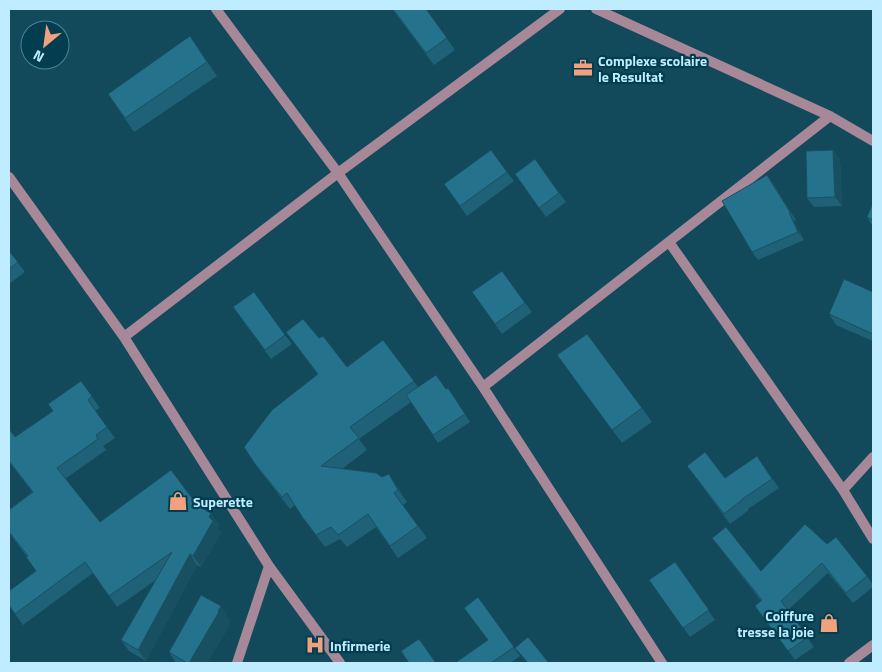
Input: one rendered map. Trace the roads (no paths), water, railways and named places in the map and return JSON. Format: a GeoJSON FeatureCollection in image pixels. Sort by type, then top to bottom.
{"type":"FeatureCollection","features":[{"type":"Feature","properties":{"kind":"street"},"geometry":{"type":"LineString","coordinates":[[216,9],[338,173],[483,387],[662,663]]}},
{"type":"Feature","properties":{"kind":"street"},"geometry":{"type":"LineString","coordinates":[[124,337],[338,173],[560,9]]}},
{"type":"Feature","properties":{"kind":"street"},"geometry":{"type":"LineString","coordinates":[[596,9],[830,116],[873,140]]}},
{"type":"Feature","properties":{"kind":"street"},"geometry":{"type":"LineString","coordinates":[[483,387],[830,116]]}},
{"type":"Feature","properties":{"kind":"street"},"geometry":{"type":"LineString","coordinates":[[9,177],[124,337],[269,566],[340,663]]}},
{"type":"Feature","properties":{"kind":"street"},"geometry":{"type":"LineString","coordinates":[[669,242],[843,490],[873,538]]}},
{"type":"Feature","properties":{"kind":"street"},"geometry":{"type":"LineString","coordinates":[[843,490],[873,457]]}},
{"type":"Feature","properties":{"kind":"street"},"geometry":{"type":"LineString","coordinates":[[237,663],[269,566]]}},
{"type":"Feature","properties":{"kind":"street"},"geometry":{"type":"LineString","coordinates":[[849,663],[873,645]]}},
{"type":"Feature","properties":{"kind":"place","name":"Complexe scolaire le Resultat"},"geometry":{"type":"Point","coordinates":[583,68]}},
{"type":"Feature","properties":{"kind":"place","name":"Superette"},"geometry":{"type":"Point","coordinates":[178,501]}},
{"type":"Feature","properties":{"kind":"place","name":"Coiffure tresse la joie"},"geometry":{"type":"Point","coordinates":[829,623]}},
{"type":"Feature","properties":{"kind":"place","name":"Infirmerie"},"geometry":{"type":"Point","coordinates":[315,645]}}]}
